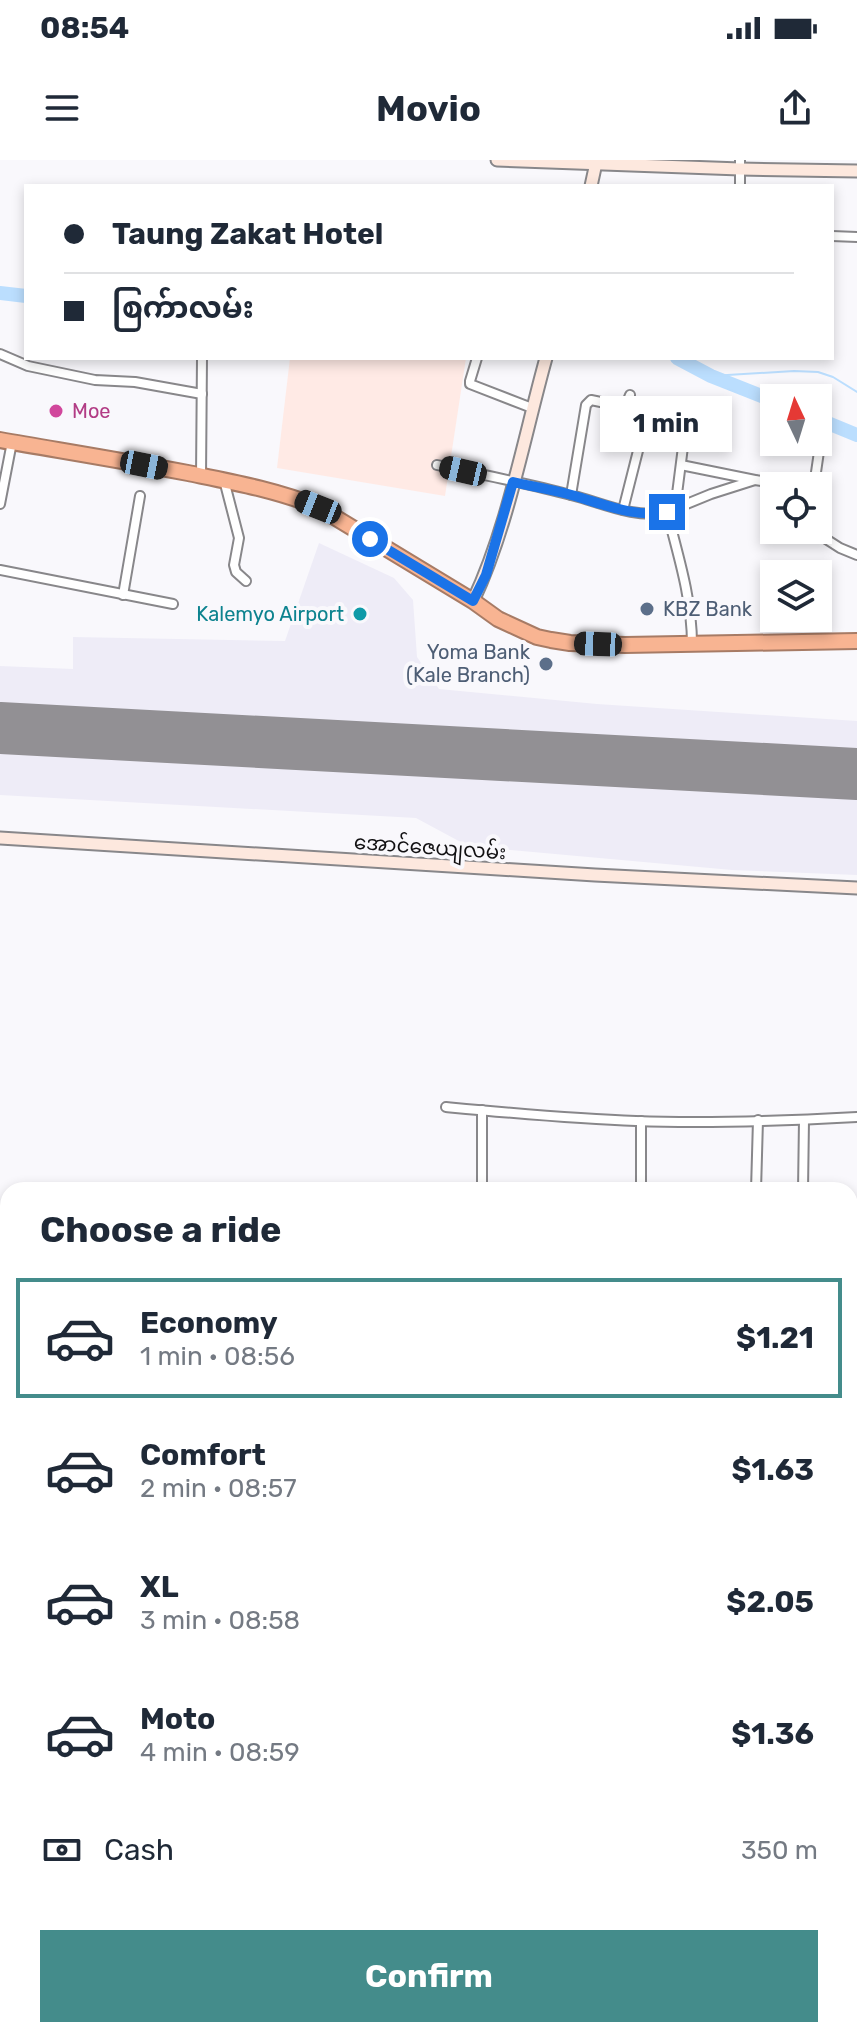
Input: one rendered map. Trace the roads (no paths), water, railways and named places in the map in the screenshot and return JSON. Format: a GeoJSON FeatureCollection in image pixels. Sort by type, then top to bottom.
{"type":"FeatureCollection","features":[{"type":"Feature","properties":{"kind":"highway"},"geometry":{"type":"LineString","coordinates":[[6,441],[223,479],[286,495],[318,507],[498,619],[537,637],[570,643],[625,645],[857,641]]}},
{"type":"Feature","properties":{"kind":"street"},"geometry":{"type":"LineString","coordinates":[[497,160],[822,166],[857,171]]}},
{"type":"Feature","properties":{"kind":"street"},"geometry":{"type":"LineString","coordinates":[[592,184],[597,162]]}},
{"type":"Feature","properties":{"kind":"street"},"geometry":{"type":"LineString","coordinates":[[834,236],[857,237]]}},
{"type":"Feature","properties":{"kind":"street"},"geometry":{"type":"LineString","coordinates":[[0,354],[28,366],[95,380],[135,382],[202,394]]}},
{"type":"Feature","properties":{"kind":"street"},"geometry":{"type":"LineString","coordinates":[[201,476],[202,360]]}},
{"type":"Feature","properties":{"kind":"street"},"geometry":{"type":"LineString","coordinates":[[476,360],[470,384],[532,408]]}},
{"type":"Feature","properties":{"kind":"street"},"geometry":{"type":"LineString","coordinates":[[473,601],[486,575],[545,360]]}},
{"type":"Feature","properties":{"kind":"street"},"geometry":{"type":"LineString","coordinates":[[625,407],[630,395]]}},
{"type":"Feature","properties":{"kind":"street"},"geometry":{"type":"LineString","coordinates":[[571,495],[586,405],[596,400],[625,407],[640,418],[643,431],[623,510]]}},
{"type":"Feature","properties":{"kind":"street"},"geometry":{"type":"LineString","coordinates":[[643,423],[683,427],[685,431],[677,494],[667,512],[688,594],[692,644]]}},
{"type":"Feature","properties":{"kind":"street"},"geometry":{"type":"LineString","coordinates":[[0,504],[6,441]]}},
{"type":"Feature","properties":{"kind":"street"},"geometry":{"type":"LineString","coordinates":[[437,465],[571,495],[635,514],[667,512],[755,480]]}},
{"type":"Feature","properties":{"kind":"street"},"geometry":{"type":"LineString","coordinates":[[681,465],[760,481]]}},
{"type":"Feature","properties":{"kind":"street"},"geometry":{"type":"LineString","coordinates":[[223,479],[239,538],[234,565],[236,572],[246,581]]}},
{"type":"Feature","properties":{"kind":"street"},"geometry":{"type":"LineString","coordinates":[[123,595],[140,496]]}},
{"type":"Feature","properties":{"kind":"street"},"geometry":{"type":"LineString","coordinates":[[832,543],[857,555]]}},
{"type":"Feature","properties":{"kind":"street"},"geometry":{"type":"LineString","coordinates":[[0,570],[173,604]]}},
{"type":"Feature","properties":{"kind":"street","name":"အောင်ဇေယျလမ်း"},"geometry":{"type":"LineString","coordinates":[[0,838],[857,888]]}},
{"type":"Feature","properties":{"kind":"street"},"geometry":{"type":"LineString","coordinates":[[446,1107],[641,1121],[857,1117]]}},
{"type":"Feature","properties":{"kind":"street"},"geometry":{"type":"LineString","coordinates":[[482,1110],[482,1182]]}},
{"type":"Feature","properties":{"kind":"street"},"geometry":{"type":"LineString","coordinates":[[756,1182],[758,1120]]}},
{"type":"Feature","properties":{"kind":"street"},"geometry":{"type":"LineString","coordinates":[[803,1182],[804,1120]]}},
{"type":"Feature","properties":{"kind":"street"},"geometry":{"type":"LineString","coordinates":[[641,1121],[641,1182]]}},
{"type":"Feature","properties":{"kind":"waterway"},"geometry":{"type":"LineString","coordinates":[[0,293],[24,296]]}},
{"type":"Feature","properties":{"kind":"waterway"},"geometry":{"type":"LineString","coordinates":[[681,360],[760,395]]}},
{"type":"Feature","properties":{"kind":"waterway"},"geometry":{"type":"LineString","coordinates":[[711,376],[818,372],[857,392]]}},
{"type":"Feature","properties":{"kind":"waterway"},"geometry":{"type":"LineString","coordinates":[[832,425],[857,435]]}},
{"type":"Feature","properties":{"kind":"place","name":"Moe"},"geometry":{"type":"Point","coordinates":[56,411]}},
{"type":"Feature","properties":{"kind":"place","name":"KBZ Bank"},"geometry":{"type":"Point","coordinates":[647,609]}},
{"type":"Feature","properties":{"kind":"place","name":"Kalemyo Airport"},"geometry":{"type":"Point","coordinates":[360,614]}},
{"type":"Feature","properties":{"kind":"place","name":"Yoma Bank (Kale Branch)"},"geometry":{"type":"Point","coordinates":[546,664]}}]}
